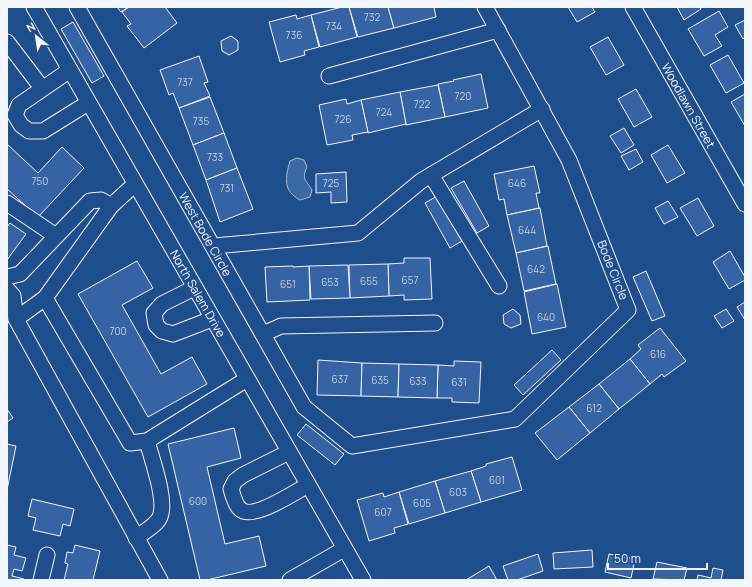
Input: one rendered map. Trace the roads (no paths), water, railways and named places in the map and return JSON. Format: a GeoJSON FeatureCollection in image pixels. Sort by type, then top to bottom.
{"type":"FeatureCollection","features":[{"type":"Feature","properties":{"kind":"street","name":"North Salem Drive"},"geometry":{"type":"LineString","coordinates":[[34,7],[363,580]]}},
{"type":"Feature","properties":{"kind":"street","name":"West Bode Circle"},"geometry":{"type":"LineString","coordinates":[[77,7],[264,334],[304,407],[352,446]]}},
{"type":"Feature","properties":{"kind":"street","name":"Bode Circle"},"geometry":{"type":"LineString","coordinates":[[352,446],[515,419],[628,310],[569,160],[486,7]]}},
{"type":"Feature","properties":{"kind":"street","name":"Woodlawn Street"},"geometry":{"type":"LineString","coordinates":[[633,7],[745,204]]}},
{"type":"Feature","properties":{"kind":"street"},"geometry":{"type":"LineString","coordinates":[[329,76],[498,30]]}},
{"type":"Feature","properties":{"kind":"street"},"geometry":{"type":"LineString","coordinates":[[7,42],[42,88]]}},
{"type":"Feature","properties":{"kind":"street"},"geometry":{"type":"LineString","coordinates":[[70,70],[19,104],[15,115],[21,125],[29,130],[43,130],[88,103]]}},
{"type":"Feature","properties":{"kind":"street"},"geometry":{"type":"LineString","coordinates":[[214,246],[358,233],[421,181],[542,109]]}},
{"type":"Feature","properties":{"kind":"street"},"geometry":{"type":"LineString","coordinates":[[431,175],[499,286]]}},
{"type":"Feature","properties":{"kind":"street"},"geometry":{"type":"LineString","coordinates":[[16,319],[45,298],[111,206],[135,184]]}},
{"type":"Feature","properties":{"kind":"street"},"geometry":{"type":"LineString","coordinates":[[7,277],[20,274],[90,201],[101,200],[111,206]]}},
{"type":"Feature","properties":{"kind":"street"},"geometry":{"type":"LineString","coordinates":[[7,204],[56,236]]}},
{"type":"Feature","properties":{"kind":"street"},"geometry":{"type":"LineString","coordinates":[[194,288],[162,304],[154,313],[156,325],[162,331],[173,334],[212,318]]}},
{"type":"Feature","properties":{"kind":"street"},"geometry":{"type":"LineString","coordinates":[[7,289],[13,296],[16,319],[160,580]]}},
{"type":"Feature","properties":{"kind":"street"},"geometry":{"type":"LineString","coordinates":[[45,298],[130,443],[147,441],[247,379]]}},
{"type":"Feature","properties":{"kind":"street"},"geometry":{"type":"LineString","coordinates":[[264,334],[281,326],[435,323]]}},
{"type":"Feature","properties":{"kind":"street"},"geometry":{"type":"LineString","coordinates":[[136,538],[150,528],[159,518],[162,508],[161,497],[147,441]]}},
{"type":"Feature","properties":{"kind":"street"},"geometry":{"type":"LineString","coordinates":[[289,452],[243,475],[235,481],[231,489],[234,500],[240,509],[247,512],[263,509],[308,485]]}},
{"type":"Feature","properties":{"kind":"street"},"geometry":{"type":"LineString","coordinates":[[290,580],[313,574],[344,549]]}},
{"type":"Feature","properties":{"kind":"street"},"geometry":{"type":"LineString","coordinates":[[41,580],[47,555]]}},
{"type":"Feature","properties":{"kind":"water"},"geometry":{"type":"Polygon","coordinates":[[[297,158],[304,160],[307,167],[304,177],[312,190],[310,197],[300,200],[294,196],[288,188],[286,178],[290,161],[297,158]]]}}]}
